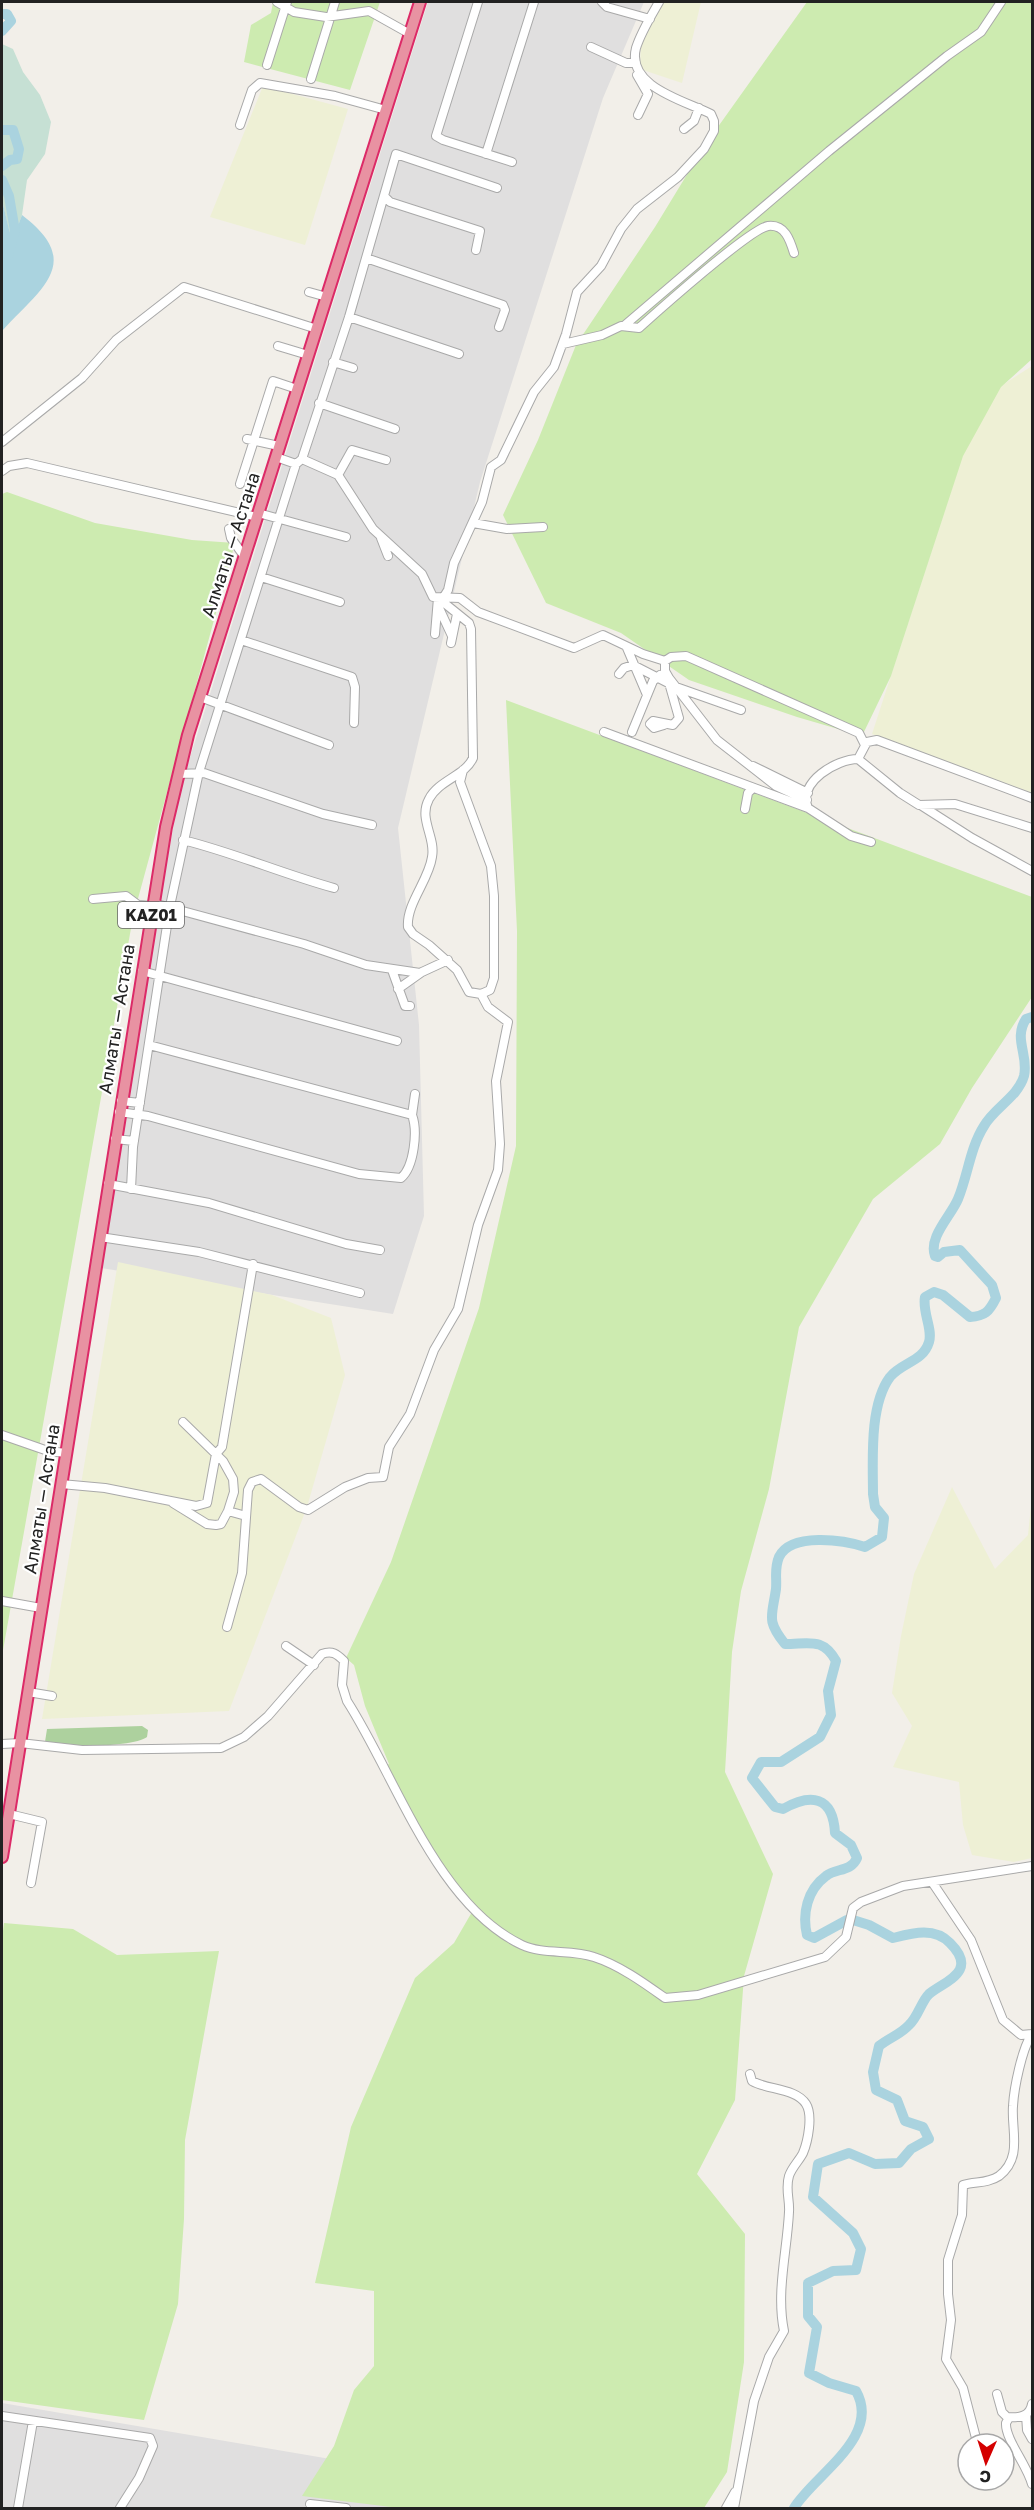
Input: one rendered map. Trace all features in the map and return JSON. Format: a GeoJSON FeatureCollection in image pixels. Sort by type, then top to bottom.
{"type":"FeatureCollection","features":[{"type":"Feature","properties":{"kind":"highway","name":"Алматы — Астана"},"geometry":{"type":"LineString","coordinates":[[2,1857],[142,971],[179,774],[200,697],[244,556],[420,2]]}},
{"type":"Feature","properties":{"kind":"street"},"geometry":{"type":"LineString","coordinates":[[277,2],[286,4],[304,14],[331,17],[369,11],[410,34]]}},
{"type":"Feature","properties":{"kind":"street"},"geometry":{"type":"LineString","coordinates":[[311,79],[336,2]]}},
{"type":"Feature","properties":{"kind":"street"},"geometry":{"type":"LineString","coordinates":[[478,2],[436,133],[438,139],[512,162]]}},
{"type":"Feature","properties":{"kind":"street"},"geometry":{"type":"LineString","coordinates":[[486,154],[534,2]]}},
{"type":"Feature","properties":{"kind":"street"},"geometry":{"type":"LineString","coordinates":[[603,2],[607,7],[650,19]]}},
{"type":"Feature","properties":{"kind":"street"},"geometry":{"type":"LineString","coordinates":[[638,115],[648,94],[638,78],[637,47],[659,2]]}},
{"type":"Feature","properties":{"kind":"street"},"geometry":{"type":"LineString","coordinates":[[563,344],[602,335],[625,325],[830,151],[946,56],[981,32],[1001,2]]}},
{"type":"Feature","properties":{"kind":"street"},"geometry":{"type":"LineString","coordinates":[[267,65],[286,4]]}},
{"type":"Feature","properties":{"kind":"street"},"geometry":{"type":"LineString","coordinates":[[435,634],[440,601],[448,590],[454,563],[473,522],[491,467],[501,460],[534,392],[554,367],[563,344],[577,292],[601,266],[621,229],[637,209],[684,171],[709,140],[715,127],[713,118],[699,108],[647,81],[637,67],[591,47]]}},
{"type":"Feature","properties":{"kind":"street"},"geometry":{"type":"LineString","coordinates":[[240,125],[252,90],[260,83],[335,96],[386,110]]}},
{"type":"Feature","properties":{"kind":"street"},"geometry":{"type":"LineString","coordinates":[[684,129],[694,121],[699,108]]}},
{"type":"Feature","properties":{"kind":"street"},"geometry":{"type":"LineString","coordinates":[[131,1189],[134,1141],[152,1047],[170,906],[199,772],[299,461],[349,317],[396,154],[497,189]]}},
{"type":"Feature","properties":{"kind":"street"},"geometry":{"type":"LineString","coordinates":[[384,196],[390,202],[480,231],[476,250]]}},
{"type":"Feature","properties":{"kind":"street"},"geometry":{"type":"LineString","coordinates":[[625,325],[639,328],[744,238],[764,227],[775,227],[784,231],[794,253]]}},
{"type":"Feature","properties":{"kind":"street"},"geometry":{"type":"LineString","coordinates":[[366,258],[503,305],[505,310],[500,327]]}},
{"type":"Feature","properties":{"kind":"street"},"geometry":{"type":"LineString","coordinates":[[2,442],[82,378],[116,340],[184,287],[317,329]]}},
{"type":"Feature","properties":{"kind":"street"},"geometry":{"type":"LineString","coordinates":[[309,292],[327,297]]}},
{"type":"Feature","properties":{"kind":"street"},"geometry":{"type":"LineString","coordinates":[[349,317],[459,354]]}},
{"type":"Feature","properties":{"kind":"street"},"geometry":{"type":"LineString","coordinates":[[278,346],[309,355]]}},
{"type":"Feature","properties":{"kind":"street"},"geometry":{"type":"LineString","coordinates":[[333,362],[353,368]]}},
{"type":"Feature","properties":{"kind":"street"},"geometry":{"type":"LineString","coordinates":[[240,484],[250,440],[273,381],[297,389]]}},
{"type":"Feature","properties":{"kind":"street"},"geometry":{"type":"LineString","coordinates":[[319,403],[395,429]]}},
{"type":"Feature","properties":{"kind":"street"},"geometry":{"type":"LineString","coordinates":[[250,440],[338,475],[368,522],[422,574],[432,596],[457,614],[471,628],[472,758],[470,765],[462,770],[439,786],[428,801],[425,818],[432,858],[407,922],[412,934],[448,960],[457,970],[467,989],[474,994],[480,994],[490,990],[494,978],[493,883],[488,855],[460,782],[462,770]]}},
{"type":"Feature","properties":{"kind":"street"},"geometry":{"type":"LineString","coordinates":[[338,475],[352,450],[386,460]]}},
{"type":"Feature","properties":{"kind":"street"},"geometry":{"type":"LineString","coordinates":[[2,471],[9,466],[27,463],[280,519],[346,537]]}},
{"type":"Feature","properties":{"kind":"street"},"geometry":{"type":"LineString","coordinates":[[473,522],[507,529],[543,527]]}},
{"type":"Feature","properties":{"kind":"street"},"geometry":{"type":"LineString","coordinates":[[230,529],[231,538],[244,556]]}},
{"type":"Feature","properties":{"kind":"street"},"geometry":{"type":"LineString","coordinates":[[381,536],[388,556]]}},
{"type":"Feature","properties":{"kind":"street"},"geometry":{"type":"LineString","coordinates":[[261,577],[340,602]]}},
{"type":"Feature","properties":{"kind":"street"},"geometry":{"type":"LineString","coordinates":[[440,601],[459,598],[478,612],[574,648],[599,635],[627,648],[665,661],[677,656],[693,659],[859,734],[865,745]]}},
{"type":"Feature","properties":{"kind":"street"},"geometry":{"type":"LineString","coordinates":[[440,601],[451,640],[457,614]]}},
{"type":"Feature","properties":{"kind":"street"},"geometry":{"type":"LineString","coordinates":[[241,640],[352,677],[355,687],[354,723]]}},
{"type":"Feature","properties":{"kind":"street"},"geometry":{"type":"LineString","coordinates":[[627,648],[647,695]]}},
{"type":"Feature","properties":{"kind":"street"},"geometry":{"type":"LineString","coordinates":[[665,661],[666,671],[673,685],[717,740],[776,786],[807,800],[851,836],[872,842]]}},
{"type":"Feature","properties":{"kind":"street"},"geometry":{"type":"LineString","coordinates":[[618,674],[624,668],[633,665],[673,685],[741,711]]}},
{"type":"Feature","properties":{"kind":"street"},"geometry":{"type":"LineString","coordinates":[[632,732],[653,681],[666,671]]}},
{"type":"Feature","properties":{"kind":"street"},"geometry":{"type":"LineString","coordinates":[[664,725],[673,725],[679,718],[673,685]]}},
{"type":"Feature","properties":{"kind":"street"},"geometry":{"type":"LineString","coordinates":[[200,697],[329,745]]}},
{"type":"Feature","properties":{"kind":"street"},"geometry":{"type":"LineString","coordinates":[[604,732],[753,788],[807,800]]}},
{"type":"Feature","properties":{"kind":"street"},"geometry":{"type":"LineString","coordinates":[[800,788],[811,784],[821,774],[858,759],[865,745],[871,740],[877,740],[1032,798]]}},
{"type":"Feature","properties":{"kind":"street"},"geometry":{"type":"LineString","coordinates":[[858,759],[900,793],[972,838],[1032,871]]}},
{"type":"Feature","properties":{"kind":"street"},"geometry":{"type":"LineString","coordinates":[[750,765],[800,788],[807,800]]}},
{"type":"Feature","properties":{"kind":"street"},"geometry":{"type":"LineString","coordinates":[[179,774],[199,772],[323,814],[372,825]]}},
{"type":"Feature","properties":{"kind":"street"},"geometry":{"type":"LineString","coordinates":[[807,800],[811,784]]}},
{"type":"Feature","properties":{"kind":"street"},"geometry":{"type":"LineString","coordinates":[[745,809],[748,793],[753,788]]}},
{"type":"Feature","properties":{"kind":"street"},"geometry":{"type":"LineString","coordinates":[[922,806],[955,804],[1032,828]]}},
{"type":"Feature","properties":{"kind":"street"},"geometry":{"type":"LineString","coordinates":[[183,840],[238,854],[294,877],[334,888]]}},
{"type":"Feature","properties":{"kind":"street"},"geometry":{"type":"LineString","coordinates":[[93,899],[126,896],[138,905],[170,906],[304,944],[359,963],[420,973]]}},
{"type":"Feature","properties":{"kind":"street"},"geometry":{"type":"LineString","coordinates":[[398,988],[420,973],[448,960]]}},
{"type":"Feature","properties":{"kind":"street"},"geometry":{"type":"LineString","coordinates":[[392,970],[405,1006],[410,1006]]}},
{"type":"Feature","properties":{"kind":"street"},"geometry":{"type":"LineString","coordinates":[[142,971],[397,1041]]}},
{"type":"Feature","properties":{"kind":"street"},"geometry":{"type":"LineString","coordinates":[[227,1628],[242,1573],[248,1490],[254,1480],[261,1479],[289,1500],[308,1510],[345,1487],[385,1474],[389,1447],[411,1414],[434,1350],[458,1309],[478,1225],[498,1170],[500,1144],[496,1080],[508,1022],[488,1007],[480,994]]}},
{"type":"Feature","properties":{"kind":"street"},"geometry":{"type":"LineString","coordinates":[[129,1051],[152,1047],[412,1115]]}},
{"type":"Feature","properties":{"kind":"street"},"geometry":{"type":"LineString","coordinates":[[120,1106],[139,1114],[350,1171],[394,1179],[400,1178],[410,1167],[415,1094]]}},
{"type":"Feature","properties":{"kind":"street"},"geometry":{"type":"LineString","coordinates":[[120,1106],[140,1103]]}},
{"type":"Feature","properties":{"kind":"street"},"geometry":{"type":"LineString","coordinates":[[115,1139],[134,1141]]}},
{"type":"Feature","properties":{"kind":"street"},"geometry":{"type":"LineString","coordinates":[[108,1184],[209,1203],[346,1244],[380,1250]]}},
{"type":"Feature","properties":{"kind":"street"},"geometry":{"type":"LineString","coordinates":[[100,1237],[172,1247],[253,1264],[360,1293]]}},
{"type":"Feature","properties":{"kind":"street"},"geometry":{"type":"LineString","coordinates":[[61,1484],[105,1488],[199,1506],[207,1503],[216,1454],[222,1446],[253,1264]]}},
{"type":"Feature","properties":{"kind":"street"},"geometry":{"type":"LineString","coordinates":[[172,1502],[183,1511],[212,1525],[221,1524],[234,1492],[233,1479],[223,1461],[183,1422]]}},
{"type":"Feature","properties":{"kind":"street"},"geometry":{"type":"LineString","coordinates":[[2,1435],[48,1451],[66,1453]]}},
{"type":"Feature","properties":{"kind":"street"},"geometry":{"type":"LineString","coordinates":[[228,1511],[246,1516]]}},
{"type":"Feature","properties":{"kind":"street"},"geometry":{"type":"LineString","coordinates":[[2,1601],[41,1608]]}},
{"type":"Feature","properties":{"kind":"street"},"geometry":{"type":"LineString","coordinates":[[286,1646],[314,1665]]}},
{"type":"Feature","properties":{"kind":"street"},"geometry":{"type":"LineString","coordinates":[[2,1744],[20,1743],[82,1750],[221,1748],[244,1737],[268,1716],[322,1654],[331,1652],[344,1661],[342,1685],[347,1701],[419,1833],[478,1916],[524,1946],[594,1956],[641,1981],[665,1998],[698,1995],[825,1957],[846,1938],[853,1908],[861,1902],[903,1886],[1032,1866]]}},
{"type":"Feature","properties":{"kind":"street"},"geometry":{"type":"LineString","coordinates":[[28,1692],[52,1696]]}},
{"type":"Feature","properties":{"kind":"street"},"geometry":{"type":"LineString","coordinates":[[9,1814],[42,1822],[52,1820]]}},
{"type":"Feature","properties":{"kind":"street"},"geometry":{"type":"LineString","coordinates":[[31,1883],[42,1822]]}},
{"type":"Feature","properties":{"kind":"street"},"geometry":{"type":"LineString","coordinates":[[932,1882],[971,1940],[1003,2020],[1022,2035],[1032,2034],[1016,2085],[1012,2108],[1014,2152],[1007,2168],[996,2177],[963,2185],[962,2215],[948,2260],[951,2320],[946,2362],[963,2388],[974,2432]]}},
{"type":"Feature","properties":{"kind":"street"},"geometry":{"type":"LineString","coordinates":[[734,2508],[754,2401],[769,2357],[784,2331],[779,2308],[789,2209],[787,2189],[792,2170],[804,2152],[809,2120],[807,2106],[799,2097],[759,2085],[752,2081],[750,2074]]}},
{"type":"Feature","properties":{"kind":"street"},"geometry":{"type":"LineString","coordinates":[[997,2394],[1002,2412],[1010,2418]]}},
{"type":"Feature","properties":{"kind":"street"},"geometry":{"type":"LineString","coordinates":[[1032,2404],[1031,2410],[1026,2415],[1010,2418],[1006,2422],[1006,2430],[1026,2464],[1032,2484]]}},
{"type":"Feature","properties":{"kind":"street"},"geometry":{"type":"LineString","coordinates":[[1026,2415],[1027,2430],[1032,2439]]}},
{"type":"Feature","properties":{"kind":"street"},"geometry":{"type":"LineString","coordinates":[[2,2416],[150,2438],[153,2442],[152,2451],[139,2478],[120,2508]]}},
{"type":"Feature","properties":{"kind":"street"},"geometry":{"type":"LineString","coordinates":[[18,2508],[33,2421]]}},
{"type":"Feature","properties":{"kind":"street"},"geometry":{"type":"LineString","coordinates":[[726,2508],[737,2488]]}},
{"type":"Feature","properties":{"kind":"street"},"geometry":{"type":"LineString","coordinates":[[310,2504],[346,2508]]}},
{"type":"Feature","properties":{"kind":"shaded area"},"geometry":{"type":"Polygon","coordinates":[[[428,2],[644,2],[603,98],[480,482],[398,828],[419,1025],[424,1216],[393,1314],[101,1268],[150,954],[181,786],[428,2]]]}},
{"type":"Feature","properties":{"kind":"shaded area"},"geometry":{"type":"Polygon","coordinates":[[[2,2403],[618,2508],[2,2508],[2,2403]]]}},
{"type":"Feature","properties":{"kind":"green space"},"geometry":{"type":"Polygon","coordinates":[[[273,2],[380,2],[350,90],[244,62],[251,25],[271,13],[273,2]]]}},
{"type":"Feature","properties":{"kind":"green space"},"geometry":{"type":"Polygon","coordinates":[[[660,2],[701,2],[682,83],[640,69],[641,36],[660,2]]]}},
{"type":"Feature","properties":{"kind":"green space"},"geometry":{"type":"Polygon","coordinates":[[[807,2],[1032,2],[1032,359],[1001,387],[963,456],[891,676],[862,736],[797,717],[689,680],[621,633],[546,603],[503,515],[538,440],[576,345],[655,227],[705,145],[807,2]]]}},
{"type":"Feature","properties":{"kind":"green space"},"geometry":{"type":"Polygon","coordinates":[[[2,44],[13,49],[23,72],[40,95],[51,122],[45,154],[27,180],[22,215],[12,244],[2,200],[2,44]]]}},
{"type":"Feature","properties":{"kind":"green space"},"geometry":{"type":"Polygon","coordinates":[[[263,86],[348,109],[305,245],[210,217],[263,86]]]}},
{"type":"Feature","properties":{"kind":"green space"},"geometry":{"type":"Polygon","coordinates":[[[1032,366],[1032,793],[872,734],[981,399],[1032,366]]]}},
{"type":"Feature","properties":{"kind":"green space"},"geometry":{"type":"Polygon","coordinates":[[[7,492],[95,523],[192,540],[235,543],[133,917],[2,1656],[2,494],[7,492]]]}},
{"type":"Feature","properties":{"kind":"green space"},"geometry":{"type":"Polygon","coordinates":[[[506,700],[1032,897],[1032,997],[972,1088],[940,1144],[873,1199],[799,1327],[769,1489],[741,1591],[732,1652],[725,1772],[773,1874],[744,1976],[735,2100],[697,2174],[745,2234],[744,2362],[727,2472],[704,2508],[399,2508],[302,2496],[334,2446],[354,2390],[374,2366],[374,2291],[315,2283],[351,2127],[415,1978],[454,1943],[472,1912],[424,1841],[383,1767],[389,1764],[365,1706],[354,1665],[346,1658],[391,1562],[479,1308],[516,1146],[517,931],[506,700]]]}},
{"type":"Feature","properties":{"kind":"green space"},"geometry":{"type":"Polygon","coordinates":[[[118,1262],[272,1295],[331,1318],[345,1375],[307,1507],[229,1711],[42,1719],[118,1262]]]}},
{"type":"Feature","properties":{"kind":"green space"},"geometry":{"type":"Polygon","coordinates":[[[952,1487],[995,1569],[1028,1535],[1032,1496],[1032,1858],[1014,1862],[972,1855],[963,1825],[959,1782],[893,1767],[912,1726],[892,1693],[914,1574],[952,1487]]]}},
{"type":"Feature","properties":{"kind":"green space"},"geometry":{"type":"Polygon","coordinates":[[[142,1726],[148,1730],[147,1737],[128,1743],[65,1746],[45,1742],[47,1729],[142,1726]]]}},
{"type":"Feature","properties":{"kind":"green space"},"geometry":{"type":"Polygon","coordinates":[[[4,1923],[73,1929],[117,1955],[219,1951],[185,2140],[184,2219],[178,2304],[144,2420],[2,2400],[2,1939],[4,1923]]]}},
{"type":"Feature","properties":{"kind":"water"},"geometry":{"type":"Polygon","coordinates":[[[2,200],[12,242],[22,215],[41,232],[51,247],[54,261],[50,275],[42,288],[2,331],[2,200]]]}},
{"type":"Feature","properties":{"kind":"waterway"},"geometry":{"type":"LineString","coordinates":[[2,14],[7,14],[11,21],[2,31]]}},
{"type":"Feature","properties":{"kind":"waterway"},"geometry":{"type":"LineString","coordinates":[[2,130],[13,130],[19,149],[17,159],[10,160],[2,166]]}},
{"type":"Feature","properties":{"kind":"waterway"},"geometry":{"type":"LineString","coordinates":[[2,180],[9,196],[15,231],[8,255]]}},
{"type":"Feature","properties":{"kind":"waterway"},"geometry":{"type":"LineString","coordinates":[[847,1920],[814,1938],[807,1935],[806,1911],[814,1888],[826,1876],[851,1866],[857,1858],[851,1845],[835,1833],[830,1811],[819,1801],[811,1800],[783,1809],[775,1807],[752,1778],[761,1762],[781,1762],[820,1737],[831,1715],[828,1691],[836,1661],[831,1653],[815,1643],[785,1644],[775,1629],[772,1612],[777,1565],[785,1549],[806,1541],[832,1540],[865,1547],[882,1537],[884,1518],[875,1507],[873,1494],[875,1418],[878,1402],[890,1377],[922,1354],[929,1342],[930,1332],[924,1303],[925,1297],[934,1292],[943,1295],[970,1317],[986,1312],[996,1298],[992,1285],[960,1250],[935,1256],[935,1241],[958,1199],[979,1134],[988,1120],[1021,1083],[1025,1068],[1021,1040],[1022,1026],[1026,1019],[1032,1017]]}},
{"type":"Feature","properties":{"kind":"waterway"},"geometry":{"type":"LineString","coordinates":[[794,2508],[853,2440],[860,2424],[862,2408],[856,2391],[829,2383],[809,2373],[817,2327],[808,2316],[808,2283],[833,2271],[856,2270],[861,2249],[853,2233],[813,2197],[818,2164],[849,2153],[875,2164],[899,2163],[911,2149],[929,2139],[923,2127],[905,2121],[897,2100],[876,2090],[873,2072],[879,2046],[909,2025],[929,1994],[956,1974],[961,1961],[950,1943],[937,1935],[916,1933],[893,1938],[869,1925],[853,1920]]}}]}
